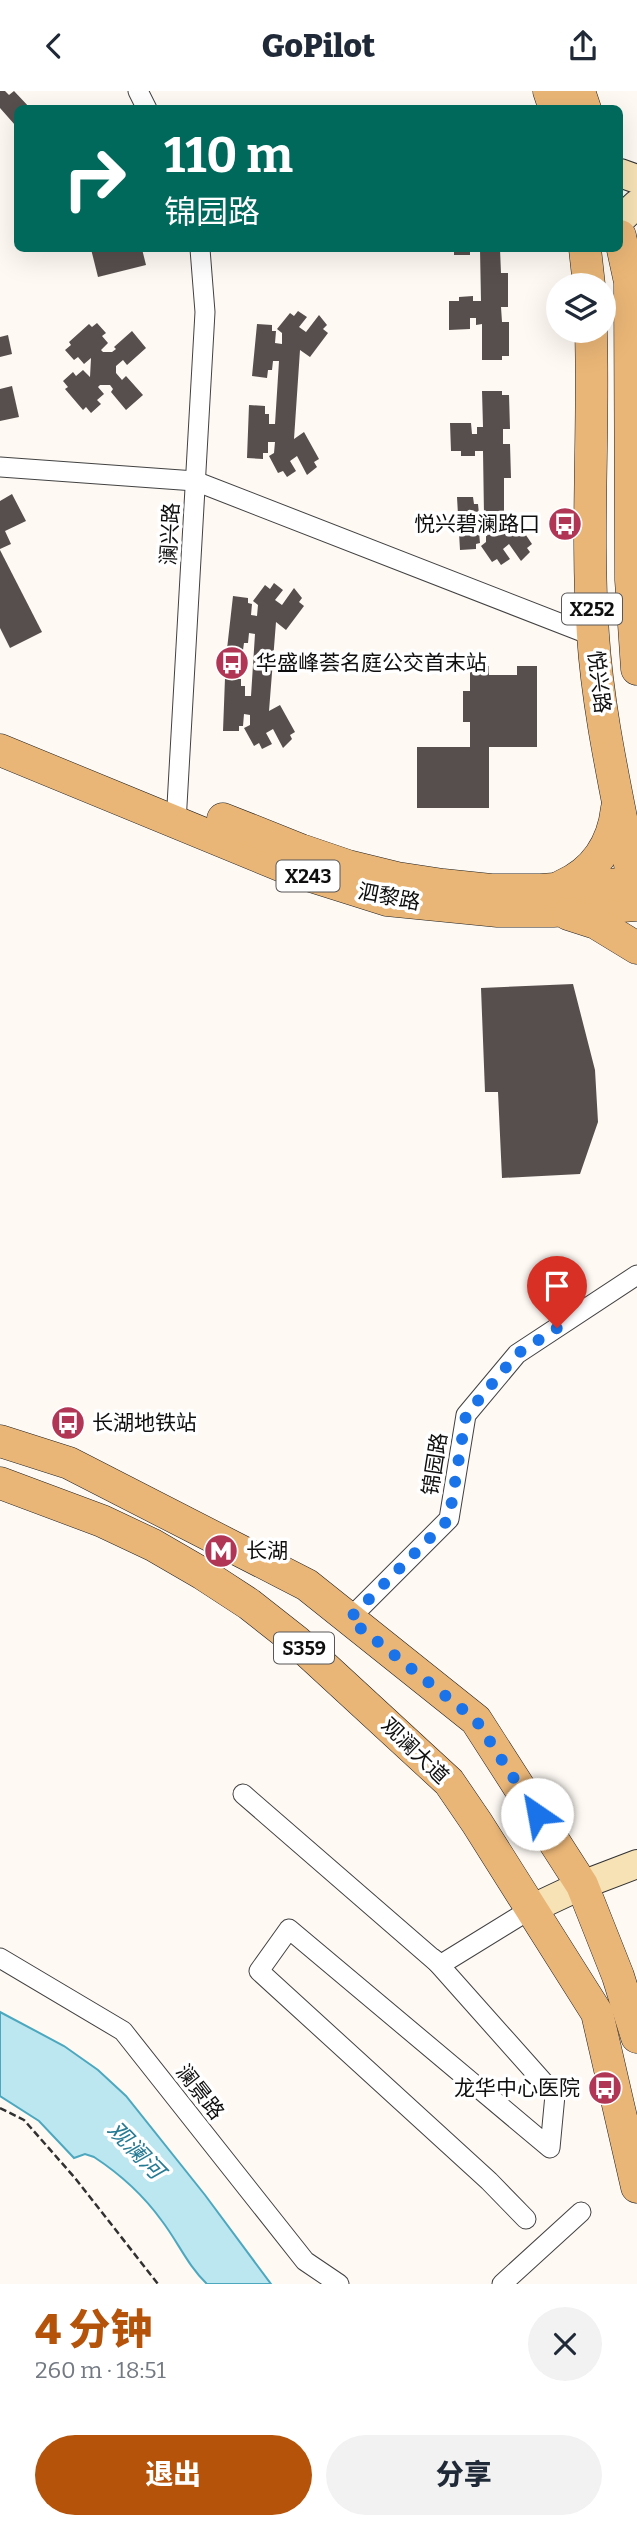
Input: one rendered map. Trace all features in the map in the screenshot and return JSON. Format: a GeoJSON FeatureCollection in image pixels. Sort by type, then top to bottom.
{"type":"FeatureCollection","features":[{"type":"Feature","properties":{"kind":"main road"},"geometry":{"type":"LineString","coordinates":[[623,222],[637,204]]}},
{"type":"Feature","properties":{"kind":"main road"},"geometry":{"type":"LineString","coordinates":[[594,273],[603,252]]}},
{"type":"Feature","properties":{"kind":"main road","name":"悦兴路"},"geometry":{"type":"LineString","coordinates":[[614,252],[630,282],[631,580],[637,669]]}},
{"type":"Feature","properties":{"kind":"main road","name":"悦兴路"},"geometry":{"type":"LineString","coordinates":[[591,343],[590,577],[593,636],[601,711],[636,894]]}},
{"type":"Feature","properties":{"kind":"main road","name":"泗黎路"},"geometry":{"type":"LineString","coordinates":[[0,731],[177,812],[292,870],[387,900],[498,911],[555,900],[636,894]]}},
{"type":"Feature","properties":{"kind":"main road","name":"泗黎路"},"geometry":{"type":"LineString","coordinates":[[0,750],[177,812]]}},
{"type":"Feature","properties":{"kind":"main road"},"geometry":{"type":"LineString","coordinates":[[618,799],[610,841],[601,857],[555,900],[637,949]]}},
{"type":"Feature","properties":{"kind":"main road","name":"S359"},"geometry":{"type":"LineString","coordinates":[[0,1441],[69,1463],[307,1585],[476,1720],[582,1885],[618,1976],[637,2037]]}},
{"type":"Feature","properties":{"kind":"main road","name":"观澜大道"},"geometry":{"type":"LineString","coordinates":[[0,1483],[102,1521],[153,1545],[249,1604],[296,1641],[449,1782],[597,2013],[637,2187]]}},
{"type":"Feature","properties":{"kind":"main road"},"geometry":{"type":"LineString","coordinates":[[531,1909],[582,1885],[637,1864]]}},
{"type":"Feature","properties":{"kind":"street","name":"澜兴路"},"geometry":{"type":"LineString","coordinates":[[177,812],[205,312],[200,252]]}},
{"type":"Feature","properties":{"kind":"street"},"geometry":{"type":"LineString","coordinates":[[0,467],[195,481],[593,636]]}},
{"type":"Feature","properties":{"kind":"street","name":"锦园路"},"geometry":{"type":"LineString","coordinates":[[349,1619],[449,1519],[466,1415],[517,1354],[637,1275]]}},
{"type":"Feature","properties":{"kind":"street"},"geometry":{"type":"LineString","coordinates":[[243,1794],[440,1965],[531,1909]]}},
{"type":"Feature","properties":{"kind":"street"},"geometry":{"type":"LineString","coordinates":[[434,1959],[555,2095],[550,2148],[289,1929],[259,1971],[489,2181],[526,2219]]}},
{"type":"Feature","properties":{"kind":"street","name":"澜景路"},"geometry":{"type":"LineString","coordinates":[[0,1958],[123,2031],[305,2261],[339,2284]]}},
{"type":"Feature","properties":{"kind":"street"},"geometry":{"type":"LineString","coordinates":[[502,2284],[581,2212]]}},
{"type":"Feature","properties":{"kind":"path"},"geometry":{"type":"LineString","coordinates":[[0,2108],[24,2120],[75,2178],[158,2284]]}},
{"type":"Feature","properties":{"kind":"water","name":"观澜河"},"geometry":{"type":"Polygon","coordinates":[[[0,2012],[64,2046],[98,2070],[126,2096],[271,2284],[207,2284],[194,2270],[155,2212],[131,2186],[94,2157],[85,2154],[74,2158],[39,2121],[0,2096],[0,2012]]]}},
{"type":"Feature","properties":{"kind":"building"},"geometry":{"type":"Polygon","coordinates":[[[0,91],[9,95],[14,91],[27,105],[14,105],[14,124],[0,108],[0,91]]]}},
{"type":"Feature","properties":{"kind":"building"},"geometry":{"type":"Polygon","coordinates":[[[92,252],[143,252],[146,265],[98,277],[92,252]]]}},
{"type":"Feature","properties":{"kind":"building"},"geometry":{"type":"Polygon","coordinates":[[[454,252],[470,252],[470,255],[454,255],[454,252]]]}},
{"type":"Feature","properties":{"kind":"building"},"geometry":{"type":"Polygon","coordinates":[[[480,252],[500,252],[501,273],[508,273],[508,307],[501,307],[502,322],[509,322],[509,356],[502,356],[502,360],[482,360],[482,324],[476,325],[476,318],[470,318],[470,329],[449,330],[449,301],[473,296],[473,301],[481,301],[480,252]]]}},
{"type":"Feature","properties":{"kind":"building"},"geometry":{"type":"Polygon","coordinates":[[[298,311],[307,317],[299,327],[306,332],[319,315],[327,325],[323,329],[328,333],[310,357],[300,350],[294,439],[304,432],[319,459],[314,462],[317,467],[307,475],[297,456],[290,461],[296,471],[287,477],[283,471],[278,473],[269,456],[274,453],[275,442],[268,442],[268,453],[263,453],[263,459],[247,458],[249,405],[265,406],[265,414],[269,414],[269,424],[275,424],[279,361],[273,361],[267,378],[252,376],[257,324],[272,325],[272,331],[276,331],[275,343],[282,344],[282,333],[277,329],[290,313],[294,316],[298,311]]]}},
{"type":"Feature","properties":{"kind":"building"},"geometry":{"type":"Polygon","coordinates":[[[97,323],[106,333],[102,336],[108,343],[101,350],[103,352],[112,352],[132,331],[146,348],[127,365],[123,360],[116,366],[116,373],[122,380],[126,376],[143,395],[126,410],[111,392],[113,389],[110,385],[98,387],[104,394],[97,400],[101,404],[91,413],[86,407],[83,410],[65,389],[68,387],[63,381],[73,372],[76,376],[83,370],[90,377],[91,358],[84,364],[78,357],[74,360],[65,350],[71,345],[69,342],[89,324],[92,327],[97,323]]]}},
{"type":"Feature","properties":{"kind":"building"},"geometry":{"type":"Polygon","coordinates":[[[8,335],[12,354],[0,357],[0,337],[8,335]]]}},
{"type":"Feature","properties":{"kind":"building"},"geometry":{"type":"Polygon","coordinates":[[[12,386],[19,417],[0,421],[0,389],[12,386]]]}},
{"type":"Feature","properties":{"kind":"building"},"geometry":{"type":"Polygon","coordinates":[[[482,391],[502,391],[502,395],[509,395],[510,429],[503,429],[503,444],[510,444],[511,478],[504,478],[504,526],[515,519],[532,544],[527,548],[530,552],[521,561],[509,544],[503,549],[510,559],[501,565],[497,559],[492,562],[481,546],[486,542],[486,531],[479,532],[480,543],[476,544],[476,549],[460,550],[457,497],[473,497],[474,504],[478,504],[479,514],[484,514],[483,451],[475,451],[475,456],[461,456],[461,451],[451,451],[450,423],[471,423],[472,434],[477,434],[477,427],[483,427],[482,391]]]}},
{"type":"Feature","properties":{"kind":"building"},"geometry":{"type":"Polygon","coordinates":[[[12,494],[26,521],[5,531],[11,544],[0,549],[0,501],[12,494]]]}},
{"type":"Feature","properties":{"kind":"building"},"geometry":{"type":"Polygon","coordinates":[[[0,550],[42,632],[10,648],[0,628],[0,550]]]}},
{"type":"Feature","properties":{"kind":"building"},"geometry":{"type":"Polygon","coordinates":[[[274,583],[283,590],[275,600],[282,605],[294,588],[302,598],[299,602],[304,606],[286,630],[276,622],[269,711],[280,705],[295,732],[290,735],[292,739],[283,748],[273,729],[266,733],[272,744],[262,749],[259,743],[254,746],[244,728],[250,725],[250,715],[244,714],[243,726],[239,726],[239,731],[223,731],[225,678],[241,679],[241,686],[245,686],[245,696],[251,696],[255,634],[249,633],[248,643],[244,643],[243,650],[227,649],[233,596],[248,598],[248,603],[252,604],[251,615],[257,616],[258,605],[253,601],[265,585],[270,589],[274,583]]]}},
{"type":"Feature","properties":{"kind":"building"},"geometry":{"type":"Polygon","coordinates":[[[470,666],[489,666],[489,675],[517,675],[517,666],[537,666],[537,747],[489,747],[489,808],[417,808],[417,747],[470,747],[470,722],[463,722],[463,691],[470,691],[470,666]]]}},
{"type":"Feature","properties":{"kind":"building"},"geometry":{"type":"Polygon","coordinates":[[[573,984],[595,1070],[598,1122],[580,1174],[502,1178],[498,1092],[485,1092],[481,988],[573,984]]]}},
{"type":"Feature","properties":{"kind":"place","name":"悦兴碧澜路口"},"geometry":{"type":"Point","coordinates":[565,524]}},
{"type":"Feature","properties":{"kind":"place","name":"华盛峰荟名庭公交首末站"},"geometry":{"type":"Point","coordinates":[232,663]}},
{"type":"Feature","properties":{"kind":"place","name":"长湖地铁站"},"geometry":{"type":"Point","coordinates":[68,1423]}},
{"type":"Feature","properties":{"kind":"place","name":"长湖"},"geometry":{"type":"Point","coordinates":[221,1551]}},
{"type":"Feature","properties":{"kind":"place","name":"龙华中心医院"},"geometry":{"type":"Point","coordinates":[605,2088]}},
{"type":"Feature","properties":{"kind":"route"},"geometry":{"type":"LineString","coordinates":[[537,1814],[476,1720],[349,1619],[449,1519],[466,1415],[517,1354],[557,1328]]}}]}
